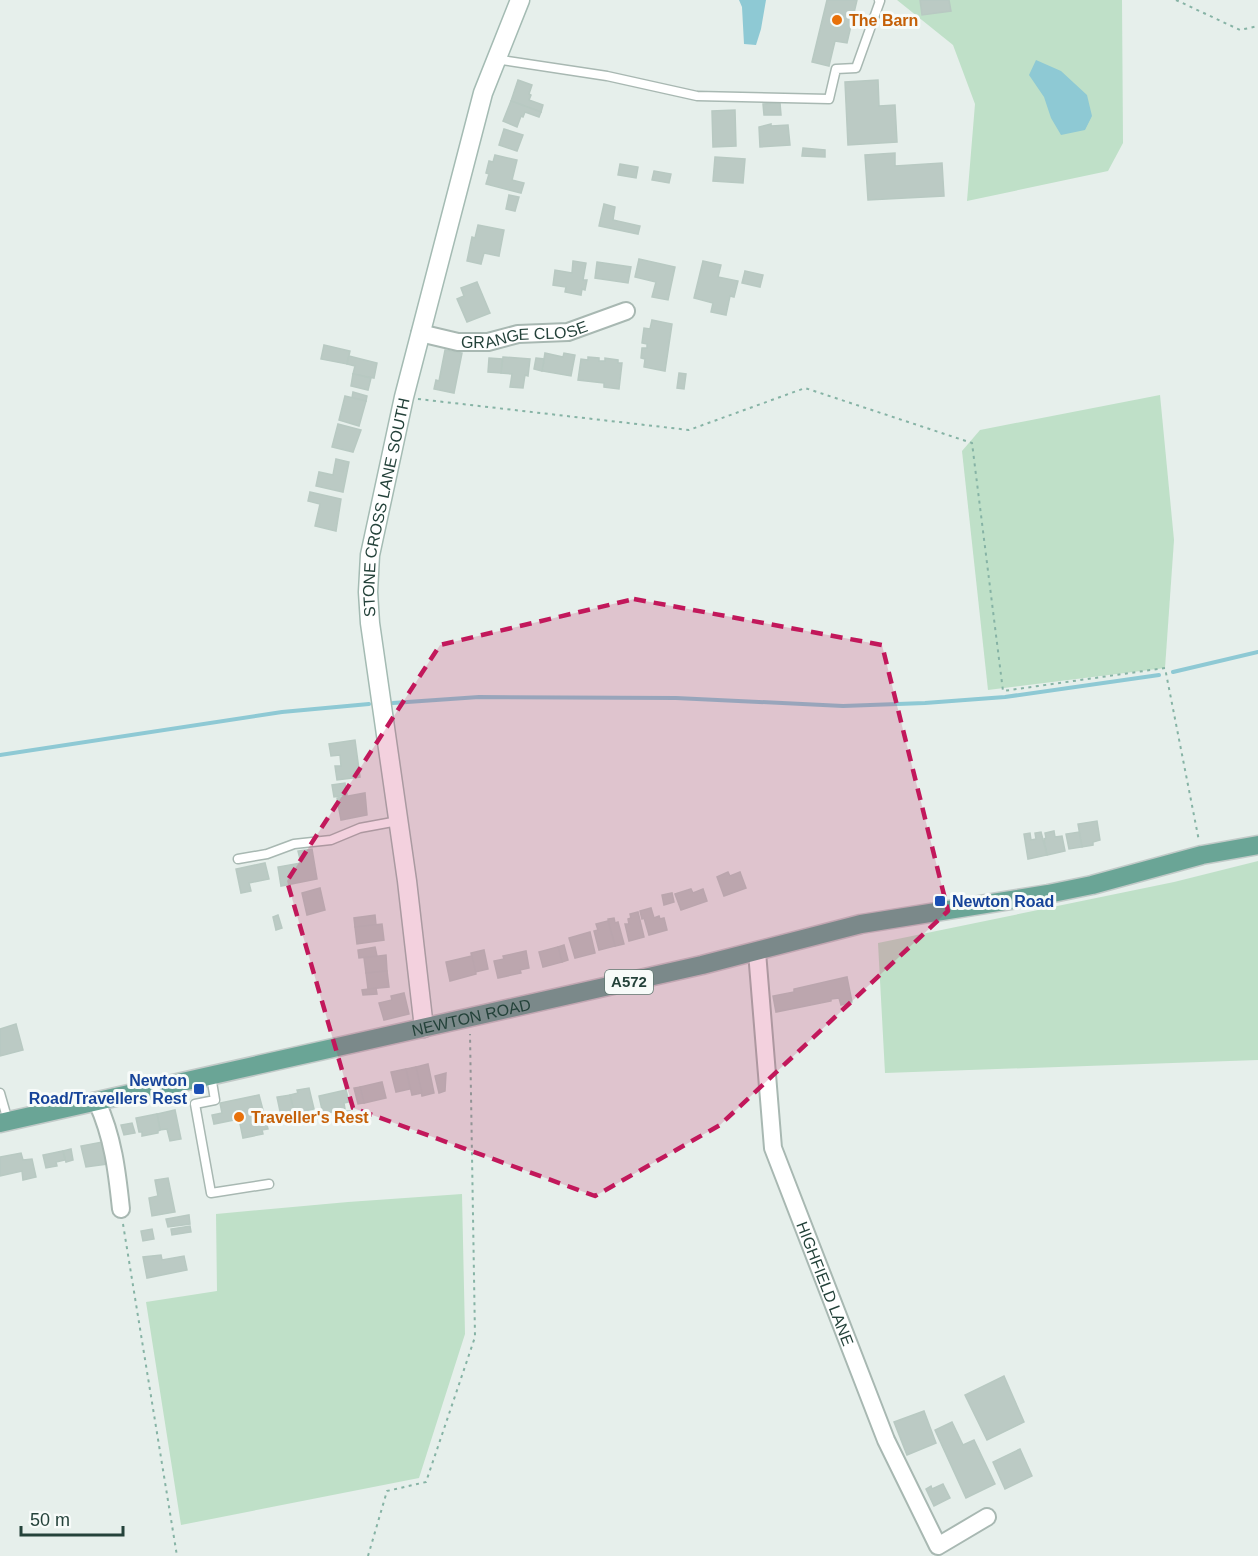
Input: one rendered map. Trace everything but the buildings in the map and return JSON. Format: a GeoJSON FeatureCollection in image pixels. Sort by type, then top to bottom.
{"type":"FeatureCollection","features":[{"type":"Feature","properties":{"kind":"main road","name":"NEWTON ROAD"},"geometry":{"type":"LineString","coordinates":[[4,1122],[757,952],[861,924],[1048,894],[1092,885],[1202,855],[1258,845]]}},
{"type":"Feature","properties":{"kind":"street","name":"STONE CROSS LANE SOUTH"},"geometry":{"type":"LineString","coordinates":[[424,1028],[399,820],[370,623],[368,592],[370,555],[404,397],[483,93],[520,0]]}},
{"type":"Feature","properties":{"kind":"street","name":"GRANGE CLOSE"},"geometry":{"type":"LineString","coordinates":[[420,333],[458,342],[488,342],[518,334],[568,332],[626,311]]}},
{"type":"Feature","properties":{"kind":"street","name":"HIGHFIELD LANE"},"geometry":{"type":"LineString","coordinates":[[757,952],[772,1148],[886,1440],[938,1546],[987,1517]]}},
{"type":"Feature","properties":{"kind":"street"},"geometry":{"type":"LineString","coordinates":[[97,1102],[110,1132],[121,1209]]}},
{"type":"Feature","properties":{"kind":"lane"},"geometry":{"type":"LineString","coordinates":[[495,59],[607,76],[697,96],[829,99],[836,69],[856,68],[879,0]]}},
{"type":"Feature","properties":{"kind":"lane"},"geometry":{"type":"LineString","coordinates":[[238,860],[267,854],[294,844],[331,840],[360,828],[399,820]]}},
{"type":"Feature","properties":{"kind":"lane"},"geometry":{"type":"LineString","coordinates":[[211,1077],[215,1100],[195,1104],[211,1193],[269,1184]]}},
{"type":"Feature","properties":{"kind":"lane"},"geometry":{"type":"LineString","coordinates":[[0,1093],[4,1122]]}},
{"type":"Feature","properties":{"kind":"path"},"geometry":{"type":"LineString","coordinates":[[1176,0],[1240,30],[1258,26]]}},
{"type":"Feature","properties":{"kind":"path"},"geometry":{"type":"LineString","coordinates":[[404,397],[688,430],[805,388],[972,443],[1003,691],[1166,669],[1202,855]]}},
{"type":"Feature","properties":{"kind":"path"},"geometry":{"type":"LineString","coordinates":[[368,1556],[387,1491],[426,1482],[475,1337],[470,1018]]}},
{"type":"Feature","properties":{"kind":"path"},"geometry":{"type":"LineString","coordinates":[[121,1209],[177,1556]]}},
{"type":"Feature","properties":{"kind":"highlighted area"},"geometry":{"type":"Polygon","coordinates":[[[634,599],[882,645],[948,911],[720,1125],[595,1196],[353,1108],[287,881],[440,645],[634,599]]]}},
{"type":"Feature","properties":{"kind":"green space"},"geometry":{"type":"Polygon","coordinates":[[[897,0],[1122,0],[1123,143],[1108,171],[967,201],[975,104],[953,45],[897,0]]]}},
{"type":"Feature","properties":{"kind":"green space"},"geometry":{"type":"Polygon","coordinates":[[[1160,395],[1174,540],[1165,668],[988,690],[962,451],[980,430],[1160,395]]]}},
{"type":"Feature","properties":{"kind":"green space"},"geometry":{"type":"Polygon","coordinates":[[[1258,861],[1258,1060],[885,1073],[878,943],[1174,882],[1258,861]]]}},
{"type":"Feature","properties":{"kind":"green space"},"geometry":{"type":"Polygon","coordinates":[[[462,1194],[465,1334],[419,1478],[181,1525],[146,1302],[217,1291],[216,1214],[462,1194]]]}},
{"type":"Feature","properties":{"kind":"water"},"geometry":{"type":"Polygon","coordinates":[[[739,0],[766,0],[756,45],[744,44],[742,7],[739,0]]]}},
{"type":"Feature","properties":{"kind":"water"},"geometry":{"type":"Polygon","coordinates":[[[1036,60],[1061,71],[1087,95],[1092,116],[1085,130],[1061,135],[1051,118],[1044,97],[1029,75],[1036,60]]]}},
{"type":"Feature","properties":{"kind":"waterway"},"geometry":{"type":"LineString","coordinates":[[1173,672],[1258,652]]}},
{"type":"Feature","properties":{"kind":"waterway"},"geometry":{"type":"LineString","coordinates":[[393,703],[479,697],[676,698],[843,706],[1005,697],[1159,675]]}},
{"type":"Feature","properties":{"kind":"waterway"},"geometry":{"type":"LineString","coordinates":[[0,755],[282,712],[369,704]]}},
{"type":"Feature","properties":{"kind":"place","name":"The Barn"},"geometry":{"type":"Point","coordinates":[837,20]}},
{"type":"Feature","properties":{"kind":"place","name":"Newton Road"},"geometry":{"type":"Point","coordinates":[940,901]}},
{"type":"Feature","properties":{"kind":"place","name":"Newton Road/Travellers Rest"},"geometry":{"type":"Point","coordinates":[199,1089]}},
{"type":"Feature","properties":{"kind":"place","name":"Traveller's Rest"},"geometry":{"type":"Point","coordinates":[239,1117]}}]}
